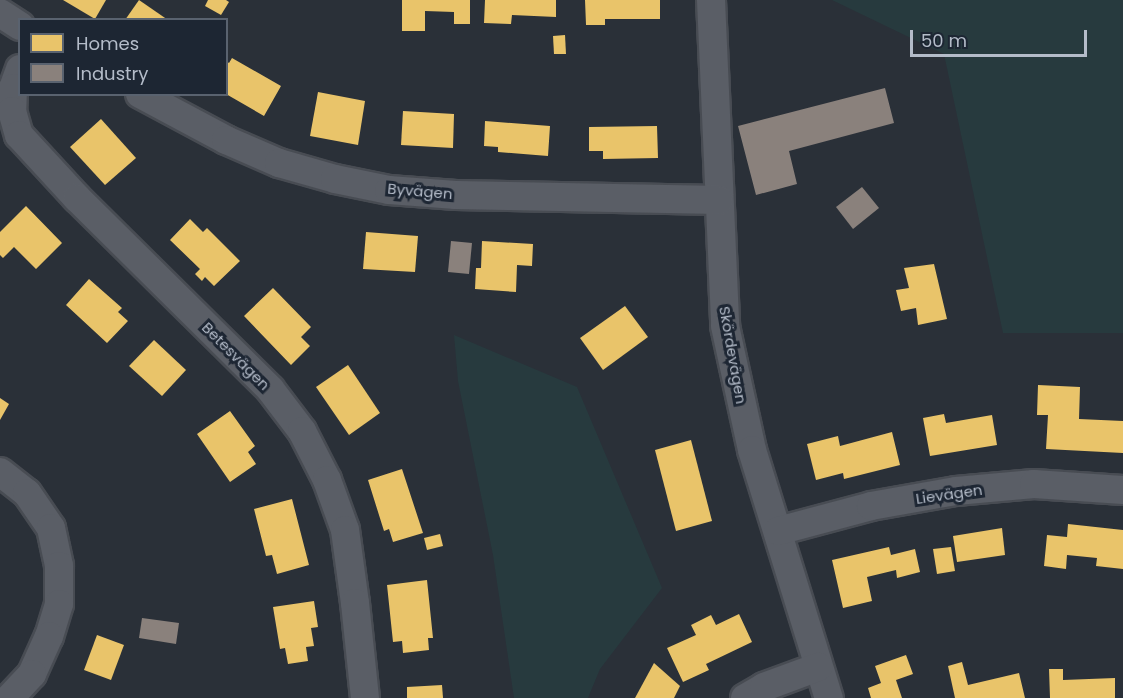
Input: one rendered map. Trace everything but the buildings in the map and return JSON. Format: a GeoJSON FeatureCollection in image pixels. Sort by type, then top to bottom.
{"type":"FeatureCollection","features":[{"type":"Feature","properties":{"kind":"street","name":"Skördevägen"},"geometry":{"type":"LineString","coordinates":[[711,0],[725,326],[752,450],[829,698]]}},
{"type":"Feature","properties":{"kind":"street"},"geometry":{"type":"LineString","coordinates":[[0,13],[18,25]]}},
{"type":"Feature","properties":{"kind":"street","name":"Betesvägen"},"geometry":{"type":"LineString","coordinates":[[18,74],[12,88],[12,111],[19,135],[77,198],[270,389],[302,431],[327,480],[345,530],[356,603],[365,698]]}},
{"type":"Feature","properties":{"kind":"street","name":"Byvägen"},"geometry":{"type":"LineString","coordinates":[[144,96],[226,140],[279,163],[335,179],[389,190],[456,195],[719,200]]}},
{"type":"Feature","properties":{"kind":"street"},"geometry":{"type":"LineString","coordinates":[[0,472],[27,493],[51,528],[59,566],[59,604],[49,636],[32,674],[10,698]]}},
{"type":"Feature","properties":{"kind":"street","name":"Lievägen"},"geometry":{"type":"LineString","coordinates":[[778,531],[871,506],[957,491],[1034,484],[1123,490]]}},
{"type":"Feature","properties":{"kind":"street"},"geometry":{"type":"LineString","coordinates":[[745,698],[764,687],[818,667]]}},
{"type":"Feature","properties":{"kind":"green space"},"geometry":{"type":"Polygon","coordinates":[[[832,0],[1123,0],[1123,333],[1003,333],[944,54],[832,0]]]}},
{"type":"Feature","properties":{"kind":"green space"},"geometry":{"type":"Polygon","coordinates":[[[454,335],[577,387],[662,588],[600,669],[588,698],[514,698],[493,555],[458,381],[454,335]]]}}]}
